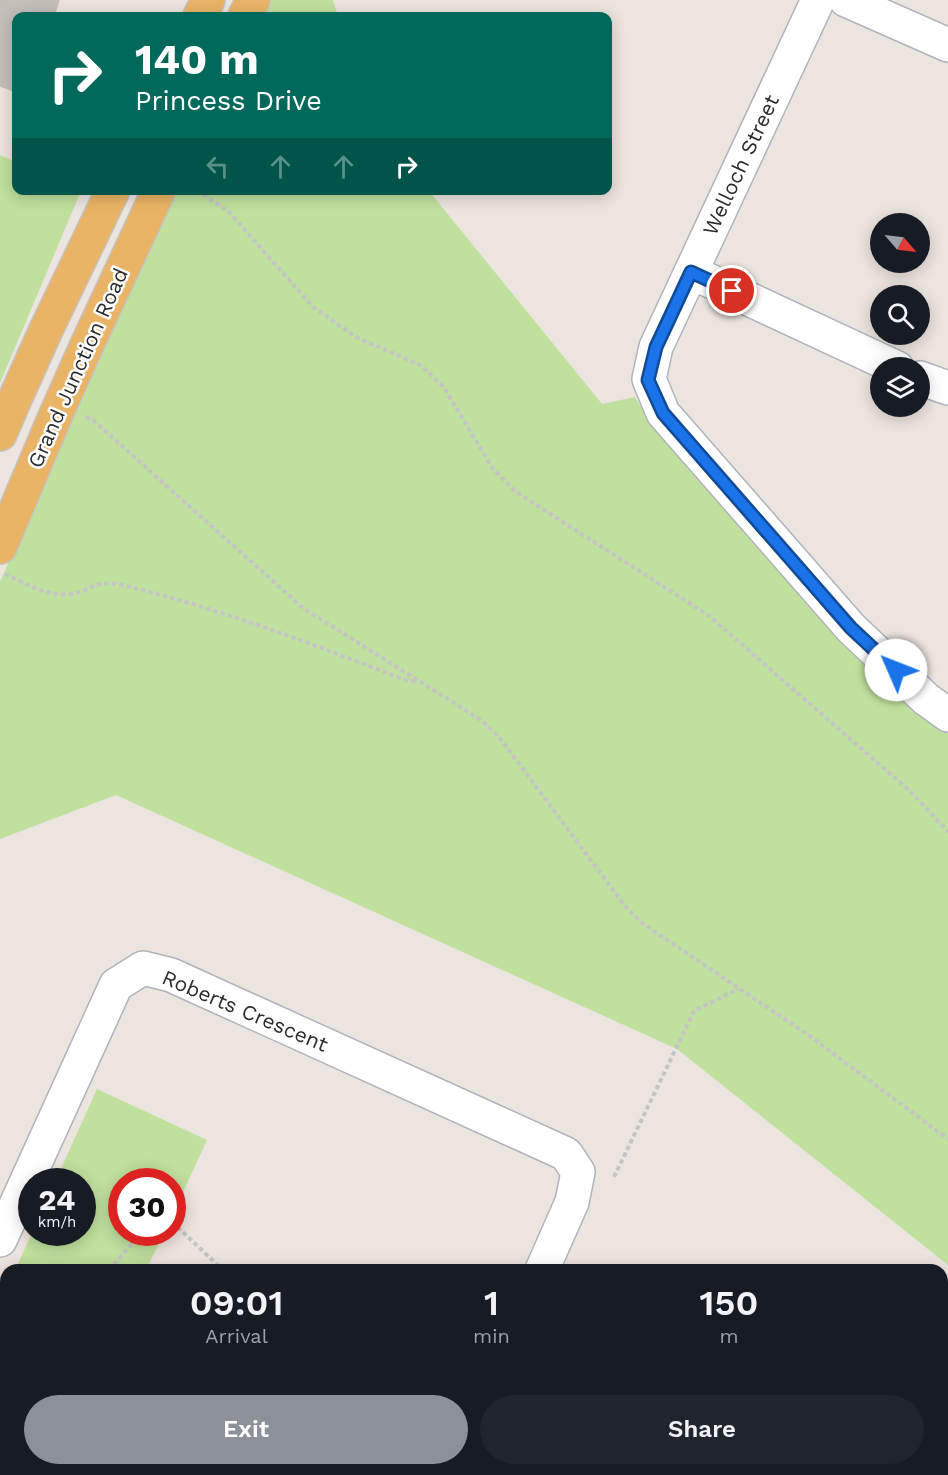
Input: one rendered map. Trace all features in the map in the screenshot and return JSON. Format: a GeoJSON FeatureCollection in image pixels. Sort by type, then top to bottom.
{"type":"FeatureCollection","features":[{"type":"Feature","properties":{"kind":"main road","name":"Grand Junction Road"},"geometry":{"type":"LineString","coordinates":[[0,434],[110,195]]}},
{"type":"Feature","properties":{"kind":"main road","name":"Grand Junction Road"},"geometry":{"type":"LineString","coordinates":[[0,547],[68,417],[86,347],[157,195]]}},
{"type":"Feature","properties":{"kind":"street","name":"Welloch Street"},"geometry":{"type":"LineString","coordinates":[[818,0],[656,347],[648,380],[663,413],[851,628],[926,699],[948,715]]}},
{"type":"Feature","properties":{"kind":"street"},"geometry":{"type":"LineString","coordinates":[[846,0],[948,45]]}},
{"type":"Feature","properties":{"kind":"street"},"geometry":{"type":"LineString","coordinates":[[691,272],[873,357]]}},
{"type":"Feature","properties":{"kind":"street"},"geometry":{"type":"LineString","coordinates":[[930,382],[948,388]]}},
{"type":"Feature","properties":{"kind":"street","name":"Roberts Crescent"},"geometry":{"type":"LineString","coordinates":[[0,1240],[116,985],[143,968],[171,975],[566,1154],[578,1172],[572,1202],[545,1264]]}},
{"type":"Feature","properties":{"kind":"path"},"geometry":{"type":"LineString","coordinates":[[204,195],[229,213],[313,307],[356,337],[420,364],[443,386],[493,469],[516,492],[708,615],[911,792],[948,832]]}},
{"type":"Feature","properties":{"kind":"path"},"geometry":{"type":"LineString","coordinates":[[68,417],[93,420],[303,608],[481,720],[499,737],[625,906],[642,923],[807,1034],[948,1139]]}},
{"type":"Feature","properties":{"kind":"path"},"geometry":{"type":"LineString","coordinates":[[0,572],[49,593],[71,594],[97,584],[111,583],[167,596],[297,638],[405,680],[420,683]]}},
{"type":"Feature","properties":{"kind":"path"},"geometry":{"type":"LineString","coordinates":[[614,1177],[694,1011],[739,989]]}},
{"type":"Feature","properties":{"kind":"path"},"geometry":{"type":"LineString","coordinates":[[186,1235],[217,1264]]}},
{"type":"Feature","properties":{"kind":"path"},"geometry":{"type":"LineString","coordinates":[[114,1264],[130,1246]]}},
{"type":"Feature","properties":{"kind":"green space"},"geometry":{"type":"Polygon","coordinates":[[[265,0],[333,0],[337,12],[260,12],[265,0]]]}},
{"type":"Feature","properties":{"kind":"green space"},"geometry":{"type":"Polygon","coordinates":[[[0,155],[12,160],[12,195],[79,195],[0,383],[0,155]]]}},
{"type":"Feature","properties":{"kind":"green space"},"geometry":{"type":"Polygon","coordinates":[[[175,195],[432,195],[602,404],[635,397],[651,424],[890,686],[948,732],[948,1264],[677,1049],[116,795],[0,839],[0,582],[60,443],[175,195]]]}},
{"type":"Feature","properties":{"kind":"green space"},"geometry":{"type":"Polygon","coordinates":[[[97,1089],[207,1140],[186,1186],[186,1168],[108,1168],[108,1246],[158,1246],[149,1264],[18,1264],[26,1246],[96,1246],[96,1168],[61,1168],[97,1089]]]}},
{"type":"Feature","properties":{"kind":"building"},"geometry":{"type":"Polygon","coordinates":[[[0,0],[59,0],[55,12],[12,12],[12,90],[0,86],[0,0]]]}},
{"type":"Feature","properties":{"kind":"route"},"geometry":{"type":"LineString","coordinates":[[732,291],[691,272],[656,347],[648,380],[663,413],[851,628],[896,670]]}}]}
